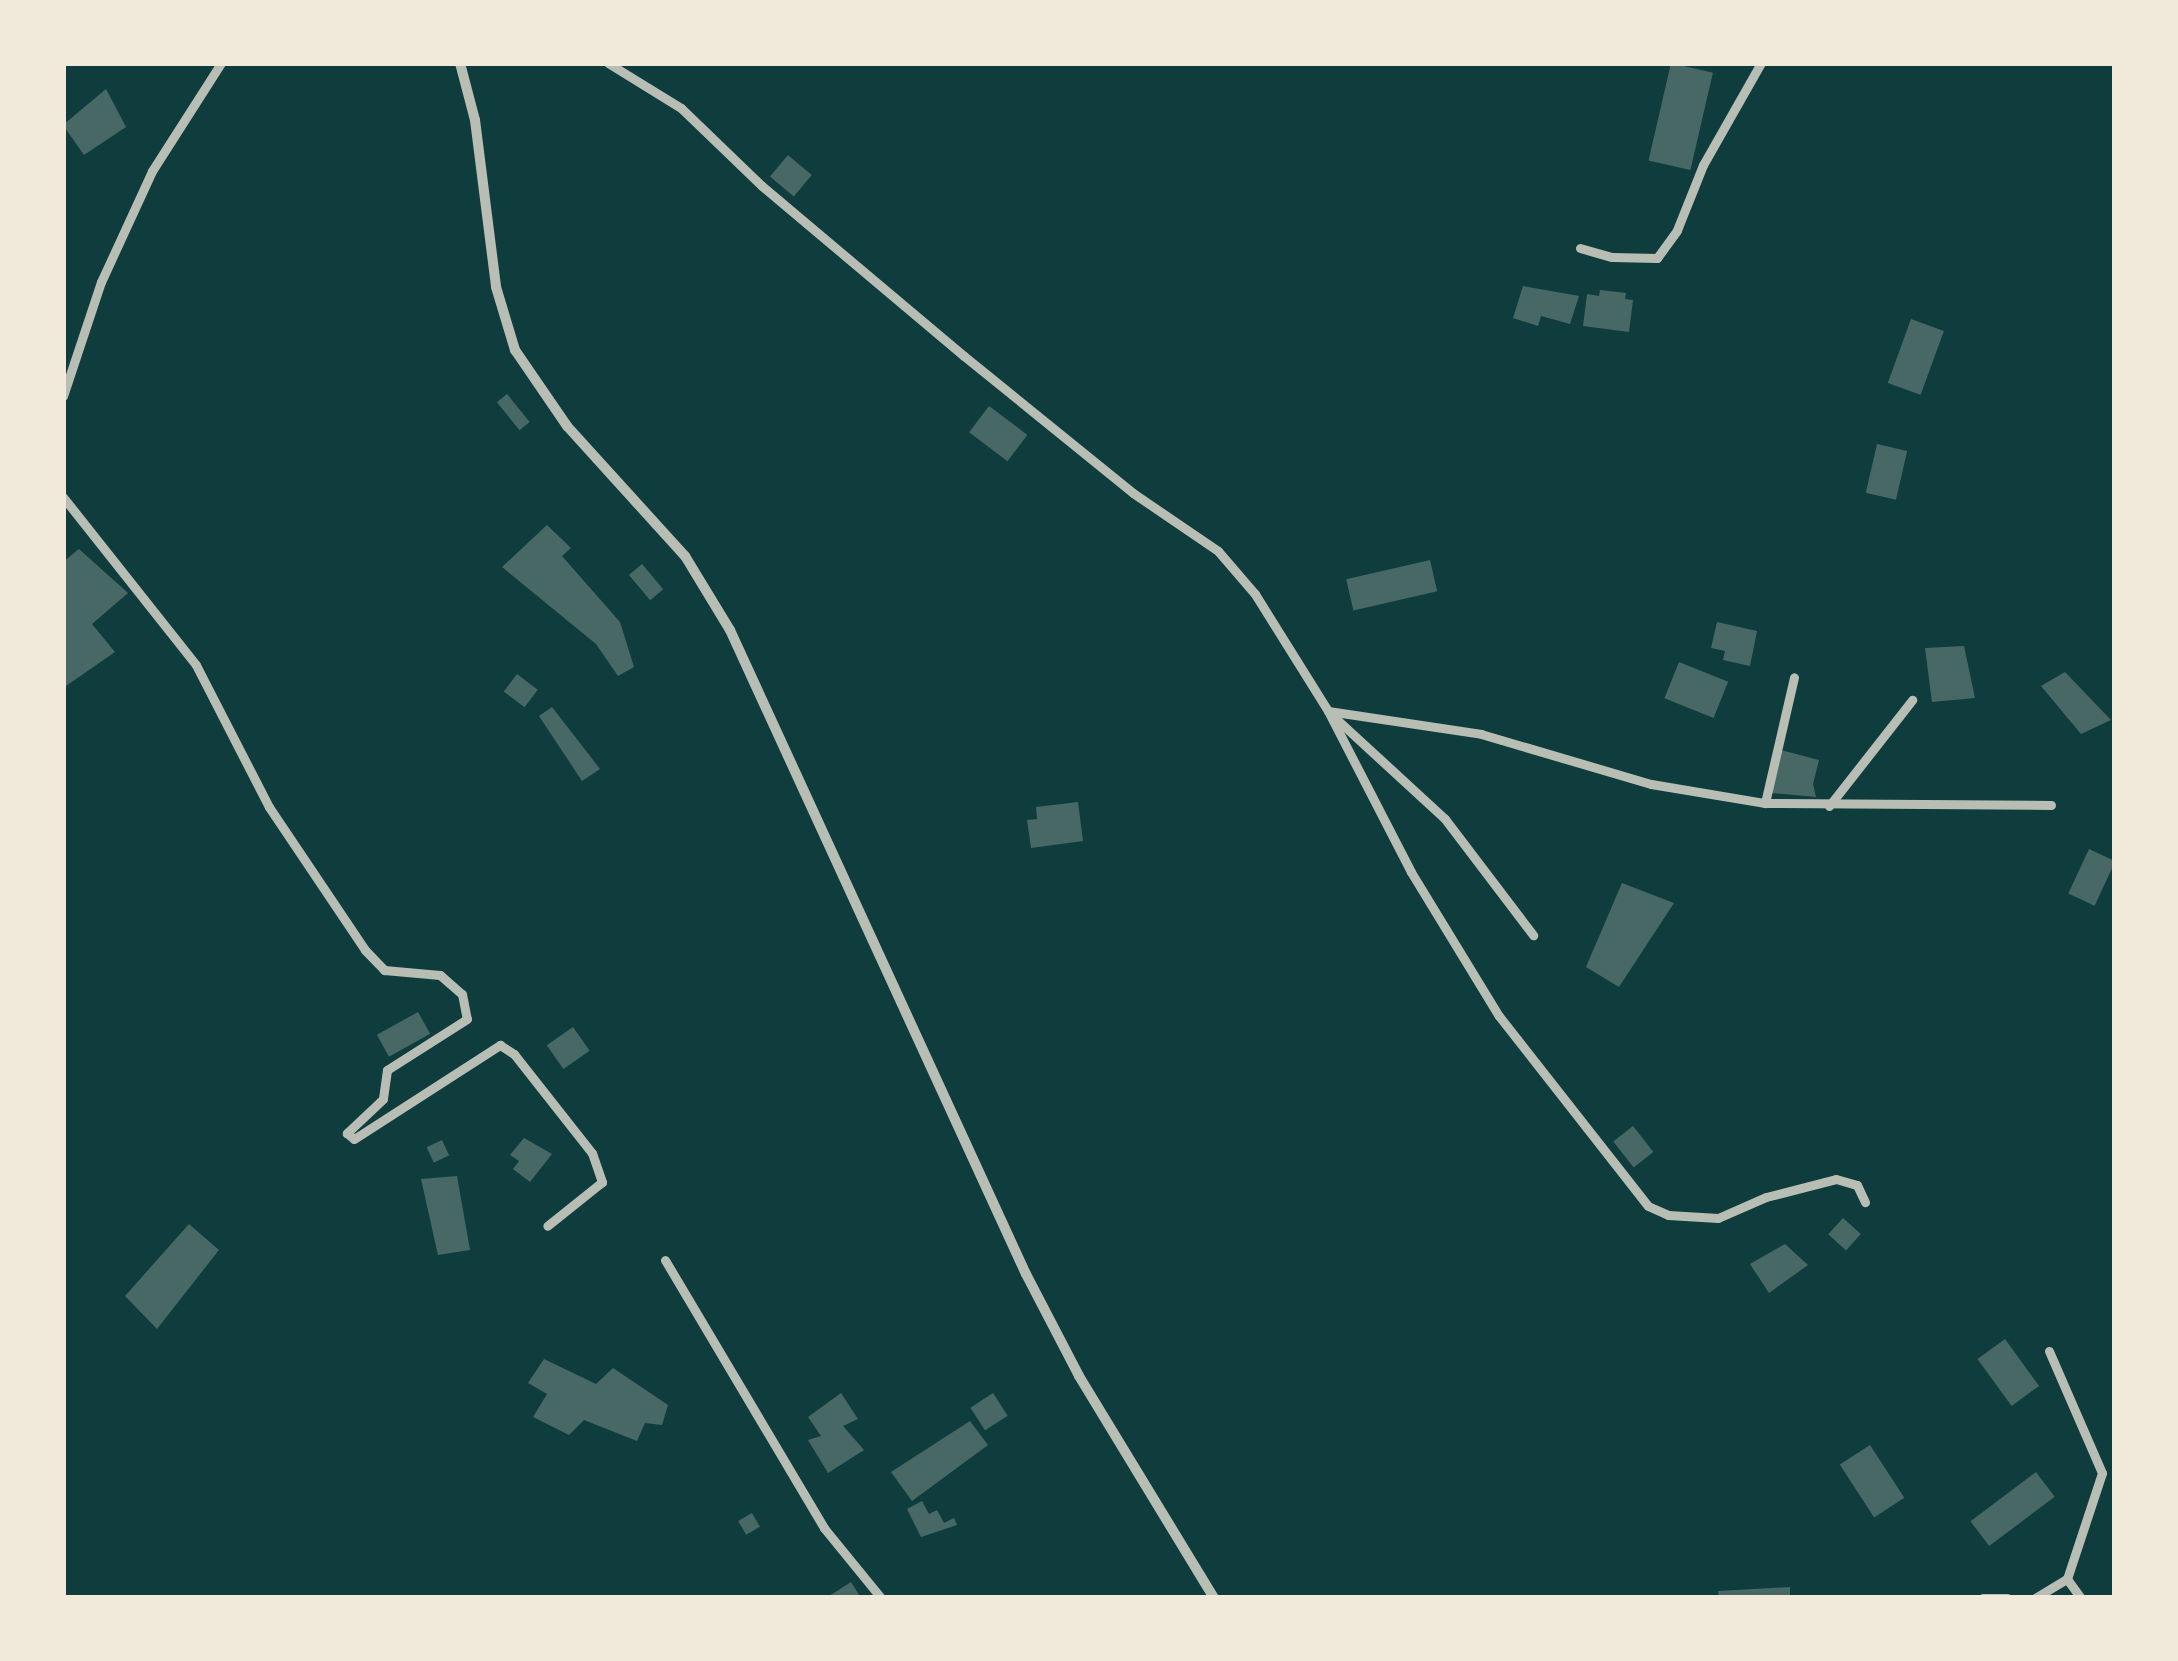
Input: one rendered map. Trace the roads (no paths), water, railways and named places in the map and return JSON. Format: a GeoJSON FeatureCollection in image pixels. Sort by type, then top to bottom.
{"type":"FeatureCollection","features":[{"type":"Feature","properties":{"kind":"street"},"geometry":{"type":"LineString","coordinates":[[63,395],[101,282],[152,171],[221,63]]}},
{"type":"Feature","properties":{"kind":"street"},"geometry":{"type":"LineString","coordinates":[[460,63],[475,120],[496,287],[515,350],[567,426],[685,556],[730,630],[1026,1274],[1090,1394],[1214,1598]]}},
{"type":"Feature","properties":{"kind":"street"},"geometry":{"type":"LineString","coordinates":[[608,63],[680,107],[762,187],[964,356],[1133,493],[1227,560],[1256,594],[1328,711],[1405,861],[1498,1016],[1648,1205],[1669,1215],[1718,1218],[1766,1196],[1836,1179],[1858,1184],[1865,1202]]}},
{"type":"Feature","properties":{"kind":"street"},"geometry":{"type":"LineString","coordinates":[[1580,248],[1657,258],[1678,230],[1703,165],[1761,63]]}},
{"type":"Feature","properties":{"kind":"street"},"geometry":{"type":"LineString","coordinates":[[63,497],[196,665],[269,807],[365,950],[384,970],[440,975],[462,994],[467,1019],[387,1070],[383,1099],[347,1133],[354,1139],[500,1045],[514,1054],[592,1153],[602,1181],[548,1226]]}},
{"type":"Feature","properties":{"kind":"street"},"geometry":{"type":"LineString","coordinates":[[1765,803],[1794,677]]}},
{"type":"Feature","properties":{"kind":"street"},"geometry":{"type":"LineString","coordinates":[[1829,806],[1912,700]]}},
{"type":"Feature","properties":{"kind":"street"},"geometry":{"type":"LineString","coordinates":[[1328,711],[1481,734],[1632,780],[1765,803],[2051,805]]}},
{"type":"Feature","properties":{"kind":"street"},"geometry":{"type":"LineString","coordinates":[[1328,711],[1437,810],[1481,860],[1533,935]]}},
{"type":"Feature","properties":{"kind":"street"},"geometry":{"type":"LineString","coordinates":[[664,1260],[726,1354],[824,1528],[881,1598]]}},
{"type":"Feature","properties":{"kind":"street"},"geometry":{"type":"LineString","coordinates":[[2035,1598],[2067,1580],[2102,1473],[2049,1351]]}},
{"type":"Feature","properties":{"kind":"street"},"geometry":{"type":"LineString","coordinates":[[2067,1580],[2081,1598]]}},
{"type":"Feature","properties":{"kind":"street"},"geometry":{"type":"LineString","coordinates":[[1983,1598],[2007,1598]]}}]}
